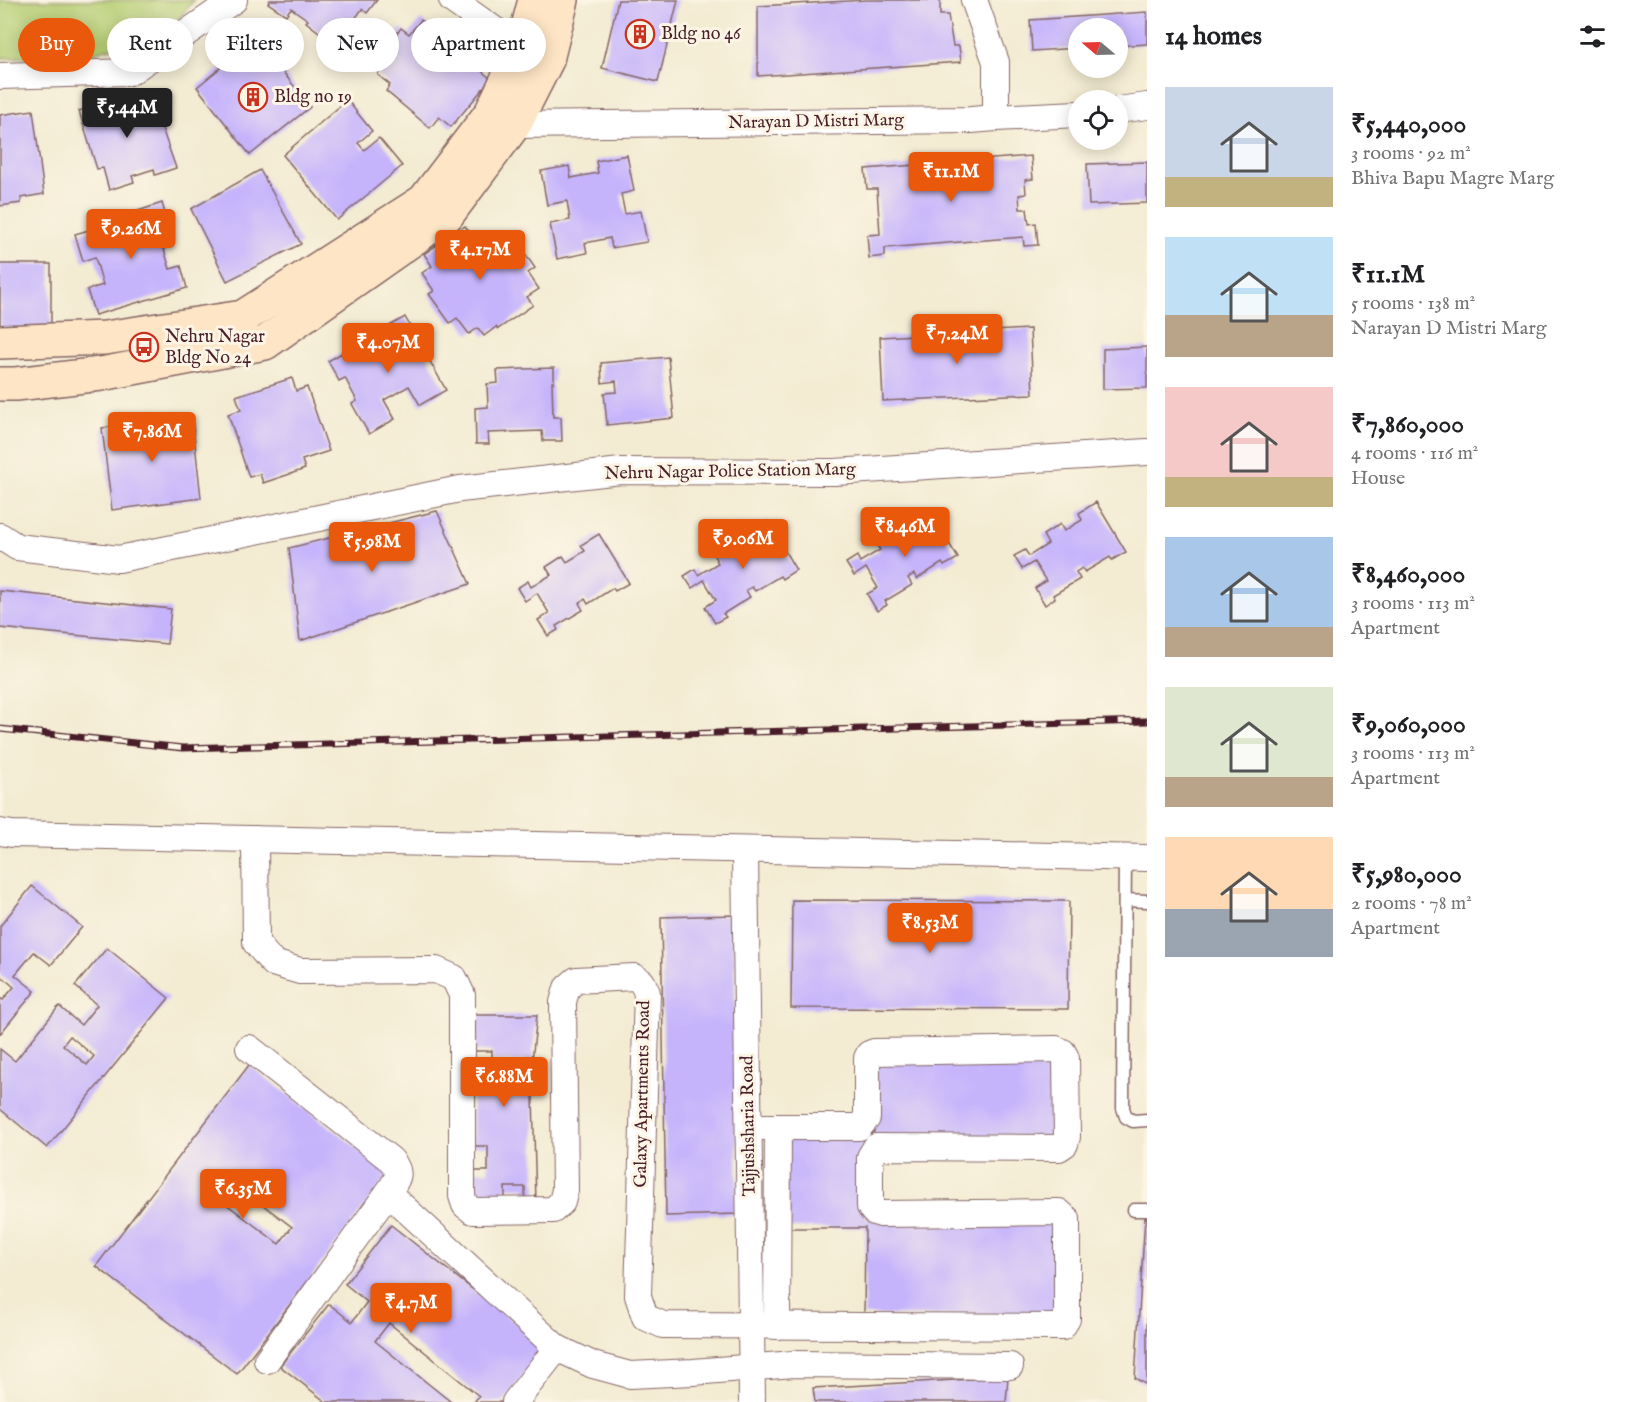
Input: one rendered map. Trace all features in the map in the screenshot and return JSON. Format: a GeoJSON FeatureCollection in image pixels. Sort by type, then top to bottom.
{"type":"FeatureCollection","features":[{"type":"Feature","properties":{"kind":"street"},"geometry":{"type":"LineString","coordinates":[[0,76],[130,72],[234,0]]}},
{"type":"Feature","properties":{"kind":"street"},"geometry":{"type":"LineString","coordinates":[[452,0],[479,18]]}},
{"type":"Feature","properties":{"kind":"street"},"geometry":{"type":"LineString","coordinates":[[535,0],[535,18]]}},
{"type":"Feature","properties":{"kind":"street"},"geometry":{"type":"LineString","coordinates":[[546,33],[562,0]]}},
{"type":"Feature","properties":{"kind":"street"},"geometry":{"type":"LineString","coordinates":[[974,0],[996,62],[996,118]]}},
{"type":"Feature","properties":{"kind":"street"},"geometry":{"type":"LineString","coordinates":[[0,384],[101,374],[265,343],[447,215],[503,119],[526,72]]}},
{"type":"Feature","properties":{"kind":"street"},"geometry":{"type":"LineString","coordinates":[[1128,109],[1147,106]]}},
{"type":"Feature","properties":{"kind":"street","name":"Narayan D Mistri Marg"},"geometry":{"type":"LineString","coordinates":[[503,119],[971,120],[1068,114]]}},
{"type":"Feature","properties":{"kind":"street"},"geometry":{"type":"LineString","coordinates":[[0,342],[105,338],[243,316],[424,201],[503,119]]}},
{"type":"Feature","properties":{"kind":"street","name":"Nehru Nagar Police Station Marg"},"geometry":{"type":"LineString","coordinates":[[0,536],[17,546],[119,560],[460,489],[621,471],[835,472],[1147,452]]}},
{"type":"Feature","properties":{"kind":"street"},"geometry":{"type":"LineString","coordinates":[[0,832],[1136,858]]}},
{"type":"Feature","properties":{"kind":"street","name":"Galaxy Apartments Road"},"geometry":{"type":"LineString","coordinates":[[255,839],[256,943],[273,963],[300,970],[436,970],[454,978],[462,995],[462,1196],[465,1205],[473,1211],[553,1210],[562,1202],[566,1190],[563,1002],[567,988],[576,980],[634,977],[642,982],[646,993],[639,1296],[645,1317],[663,1325],[751,1326]]}},
{"type":"Feature","properties":{"kind":"street","name":"Tajjushsharia Road"},"geometry":{"type":"LineString","coordinates":[[745,850],[752,1402]]}},
{"type":"Feature","properties":{"kind":"street"},"geometry":{"type":"LineString","coordinates":[[249,1048],[398,1167],[398,1177],[388,1193],[267,1360]]}},
{"type":"Feature","properties":{"kind":"street"},"geometry":{"type":"LineString","coordinates":[[749,1126],[859,1127],[867,1118],[867,1058],[874,1052],[1056,1048],[1063,1052],[1066,1058],[1067,1137],[1065,1144],[1059,1148],[876,1147],[870,1157],[870,1207],[874,1212],[881,1214],[1059,1212],[1064,1214],[1068,1219],[1067,1319],[1062,1327],[751,1326]]}},
{"type":"Feature","properties":{"kind":"street"},"geometry":{"type":"LineString","coordinates":[[777,1326],[778,1127]]}},
{"type":"Feature","properties":{"kind":"street"},"geometry":{"type":"LineString","coordinates":[[388,1193],[557,1348],[593,1365],[630,1375],[794,1364],[1010,1365]]}},
{"type":"Feature","properties":{"kind":"street"},"geometry":{"type":"LineString","coordinates":[[515,1402],[557,1348]]}},
{"type":"Feature","properties":{"kind":"lane"},"geometry":{"type":"LineString","coordinates":[[1136,858],[1125,900],[1123,1108],[1126,1116],[1133,1121],[1147,1120]]}},
{"type":"Feature","properties":{"kind":"lane"},"geometry":{"type":"LineString","coordinates":[[1125,900],[1147,901]]}},
{"type":"Feature","properties":{"kind":"green space"},"geometry":{"type":"Polygon","coordinates":[[[0,0],[194,0],[179,18],[107,18],[107,49],[95,52],[95,18],[18,18],[18,58],[0,58],[0,0]]]}},
{"type":"Feature","properties":{"kind":"building"},"geometry":{"type":"Polygon","coordinates":[[[270,0],[377,0],[367,13],[362,9],[356,18],[316,18],[316,30],[306,22],[308,20],[291,8],[286,15],[268,3],[270,0]]]}},
{"type":"Feature","properties":{"kind":"building","name":"Bldg no 46"},"geometry":{"type":"Polygon","coordinates":[[[618,0],[678,0],[658,82],[602,68],[618,0]]]}},
{"type":"Feature","properties":{"kind":"building"},"geometry":{"type":"Polygon","coordinates":[[[866,0],[940,0],[940,15],[948,15],[953,46],[959,46],[961,62],[758,76],[758,6],[866,0]]]}},
{"type":"Feature","properties":{"kind":"building"},"geometry":{"type":"Polygon","coordinates":[[[1147,12],[1147,44],[1128,45],[1128,18],[1068,18],[1068,49],[1032,51],[1030,20],[1147,12]]]}},
{"type":"Feature","properties":{"kind":"building"},"geometry":{"type":"Polygon","coordinates":[[[401,28],[409,34],[411,32],[411,72],[483,72],[491,79],[451,127],[439,117],[430,128],[386,91],[390,85],[378,75],[379,72],[399,72],[399,31],[401,28]]]}},
{"type":"Feature","properties":{"kind":"building","name":"Bldg no 19"},"geometry":{"type":"Polygon","coordinates":[[[215,72],[283,72],[310,107],[250,155],[197,87],[215,72]]]}},
{"type":"Feature","properties":{"kind":"building"},"geometry":{"type":"Polygon","coordinates":[[[148,89],[176,168],[155,175],[154,169],[132,176],[134,182],[109,190],[103,168],[97,169],[79,111],[148,89]]]}},
{"type":"Feature","properties":{"kind":"building"},"geometry":{"type":"Polygon","coordinates":[[[347,100],[372,131],[358,143],[364,150],[379,138],[402,166],[337,220],[283,155],[347,100]]]}},
{"type":"Feature","properties":{"kind":"building"},"geometry":{"type":"Polygon","coordinates":[[[33,110],[44,194],[21,198],[21,203],[0,206],[0,115],[33,110]]]}},
{"type":"Feature","properties":{"kind":"building"},"geometry":{"type":"Polygon","coordinates":[[[627,155],[634,191],[621,194],[625,214],[641,211],[647,242],[612,248],[610,238],[585,243],[587,253],[557,259],[550,224],[570,220],[567,201],[547,205],[541,171],[569,166],[571,178],[598,173],[596,161],[627,155]]]}},
{"type":"Feature","properties":{"kind":"building"},"geometry":{"type":"Polygon","coordinates":[[[1031,156],[1033,179],[1025,180],[1026,194],[1019,195],[1020,209],[1027,209],[1029,224],[1036,223],[1038,245],[1024,246],[1023,237],[885,248],[885,256],[869,258],[867,235],[880,234],[877,189],[867,189],[865,169],[1031,156]]]}},
{"type":"Feature","properties":{"kind":"building"},"geometry":{"type":"Polygon","coordinates":[[[1147,162],[1147,203],[1089,205],[1087,164],[1147,162]]]}},
{"type":"Feature","properties":{"kind":"building"},"geometry":{"type":"Polygon","coordinates":[[[260,170],[301,244],[227,281],[191,209],[260,170]]]}},
{"type":"Feature","properties":{"kind":"building"},"geometry":{"type":"Polygon","coordinates":[[[162,203],[173,240],[162,243],[170,269],[181,266],[187,288],[95,315],[87,290],[103,285],[95,257],[83,261],[75,234],[137,216],[135,212],[162,203]]]}},
{"type":"Feature","properties":{"kind":"building"},"geometry":{"type":"Polygon","coordinates":[[[465,226],[474,238],[483,232],[492,244],[503,237],[512,250],[519,245],[535,268],[528,273],[539,289],[527,297],[533,305],[484,336],[478,328],[469,334],[457,318],[450,323],[429,294],[434,291],[422,273],[432,266],[424,254],[465,226]]]}},
{"type":"Feature","properties":{"kind":"building"},"geometry":{"type":"Polygon","coordinates":[[[0,264],[51,264],[51,332],[0,332],[0,264]]]}},
{"type":"Feature","properties":{"kind":"building"},"geometry":{"type":"Polygon","coordinates":[[[405,317],[446,390],[420,405],[409,386],[384,400],[395,419],[369,434],[352,404],[357,401],[345,378],[339,381],[328,361],[352,347],[359,360],[384,345],[377,333],[405,317]]]}},
{"type":"Feature","properties":{"kind":"building"},"geometry":{"type":"Polygon","coordinates":[[[1030,329],[1033,394],[883,401],[880,337],[1030,329]]]}},
{"type":"Feature","properties":{"kind":"building"},"geometry":{"type":"Polygon","coordinates":[[[1147,347],[1147,388],[1103,389],[1103,349],[1147,347]]]}},
{"type":"Feature","properties":{"kind":"building"},"geometry":{"type":"Polygon","coordinates":[[[668,357],[674,418],[607,425],[604,393],[617,392],[616,381],[602,383],[601,363],[668,357]]]}},
{"type":"Feature","properties":{"kind":"building"},"geometry":{"type":"Polygon","coordinates":[[[554,368],[553,417],[561,417],[562,441],[543,441],[542,431],[488,433],[489,444],[476,444],[475,408],[488,407],[487,384],[498,383],[497,370],[554,368]]]}},
{"type":"Feature","properties":{"kind":"building"},"geometry":{"type":"Polygon","coordinates":[[[292,378],[296,391],[307,387],[329,451],[302,460],[305,469],[263,483],[260,474],[249,477],[228,414],[241,410],[236,396],[292,378]]]}},
{"type":"Feature","properties":{"kind":"building"},"geometry":{"type":"Polygon","coordinates":[[[192,416],[201,498],[112,510],[102,428],[192,416]]]}},
{"type":"Feature","properties":{"kind":"building"},"geometry":{"type":"Polygon","coordinates":[[[1096,502],[1126,552],[1112,560],[1110,557],[1085,572],[1082,568],[1076,572],[1080,579],[1053,595],[1055,598],[1045,605],[1035,588],[1046,581],[1034,562],[1022,569],[1014,556],[1025,550],[1029,556],[1048,544],[1043,535],[1060,524],[1064,531],[1082,520],[1079,513],[1096,502]]]}},
{"type":"Feature","properties":{"kind":"building"},"geometry":{"type":"Polygon","coordinates":[[[928,509],[958,558],[944,566],[942,563],[917,579],[914,574],[908,578],[912,585],[885,601],[887,605],[877,611],[867,594],[878,588],[866,568],[854,576],[846,563],[857,556],[860,562],[880,550],[875,542],[893,531],[897,537],[914,526],[911,520],[928,509]]]}},
{"type":"Feature","properties":{"kind":"building"},"geometry":{"type":"Polygon","coordinates":[[[437,511],[470,584],[300,641],[289,548],[437,511]]]}},
{"type":"Feature","properties":{"kind":"building"},"geometry":{"type":"Polygon","coordinates":[[[767,521],[796,570],[782,579],[780,576],[755,591],[752,587],[746,590],[750,597],[723,614],[726,617],[715,623],[705,607],[716,600],[704,580],[692,588],[684,576],[695,569],[698,575],[718,563],[713,554],[731,543],[734,549],[753,538],[749,532],[767,521]]]}},
{"type":"Feature","properties":{"kind":"building"},"geometry":{"type":"Polygon","coordinates":[[[599,534],[629,583],[615,591],[613,588],[588,604],[585,599],[579,603],[583,610],[556,626],[558,630],[548,636],[538,620],[549,613],[537,593],[525,601],[517,588],[528,581],[531,587],[551,575],[546,567],[563,556],[567,562],[585,551],[581,545],[599,534]]]}},
{"type":"Feature","properties":{"kind":"building"},"geometry":{"type":"Polygon","coordinates":[[[0,591],[171,609],[167,644],[0,628],[0,591]]]}},
{"type":"Feature","properties":{"kind":"building"},"geometry":{"type":"Polygon","coordinates":[[[32,886],[82,927],[51,965],[34,952],[15,975],[35,991],[0,1034],[0,998],[3,1000],[14,987],[0,975],[0,926],[32,886]]]}},
{"type":"Feature","properties":{"kind":"building"},"geometry":{"type":"Polygon","coordinates":[[[792,900],[1069,901],[1068,1009],[791,1008],[792,900]]]}},
{"type":"Feature","properties":{"kind":"building"},"geometry":{"type":"Polygon","coordinates":[[[734,915],[738,1214],[666,1216],[661,917],[734,915]]]}},
{"type":"Feature","properties":{"kind":"building"},"geometry":{"type":"Polygon","coordinates":[[[107,948],[169,998],[47,1148],[0,1109],[0,1049],[15,1061],[59,1006],[81,1025],[97,1005],[75,986],[107,948]],[[70,1036],[63,1045],[87,1065],[94,1056],[70,1036]]]}},
{"type":"Feature","properties":{"kind":"building"},"geometry":{"type":"Polygon","coordinates":[[[471,1015],[537,1015],[532,1061],[536,1202],[525,1202],[525,1187],[505,1187],[505,1203],[473,1203],[473,1171],[488,1171],[488,1146],[473,1146],[472,1072],[524,1071],[524,1061],[492,1061],[492,1051],[472,1051],[471,1015]]]}},
{"type":"Feature","properties":{"kind":"building"},"geometry":{"type":"Polygon","coordinates":[[[875,1058],[1056,1058],[1055,1139],[867,1138],[866,1219],[1056,1219],[1055,1316],[864,1315],[865,1228],[783,1228],[783,1132],[874,1132],[875,1058]]]}},
{"type":"Feature","properties":{"kind":"building"},"geometry":{"type":"Polygon","coordinates":[[[249,1065],[390,1173],[237,1374],[96,1266],[249,1065]],[[230,1180],[217,1197],[279,1244],[292,1227],[230,1180]]]}},
{"type":"Feature","properties":{"kind":"building"},"geometry":{"type":"Polygon","coordinates":[[[1145,1217],[1147,1218],[1147,1385],[1135,1378],[1145,1217]]]}},
{"type":"Feature","properties":{"kind":"building"},"geometry":{"type":"Polygon","coordinates":[[[391,1225],[546,1347],[503,1402],[474,1402],[479,1396],[389,1323],[375,1341],[451,1402],[326,1402],[280,1366],[329,1304],[352,1322],[367,1302],[345,1284],[391,1225]]]}},
{"type":"Feature","properties":{"kind":"building"},"geometry":{"type":"Polygon","coordinates":[[[1008,1377],[1006,1402],[815,1402],[813,1388],[1008,1377]]]}},
{"type":"Feature","properties":{"kind":"railway"},"geometry":{"type":"LineString","coordinates":[[0,729],[183,748],[1147,721]]}},
{"type":"Feature","properties":{"kind":"place","name":"Bldg no 46"},"geometry":{"type":"Point","coordinates":[640,34]}},
{"type":"Feature","properties":{"kind":"place","name":"Bldg no 19"},"geometry":{"type":"Point","coordinates":[253,97]}},
{"type":"Feature","properties":{"kind":"place","name":"Nehru Nagar Bldg No 24"},"geometry":{"type":"Point","coordinates":[144,347]}}]}
